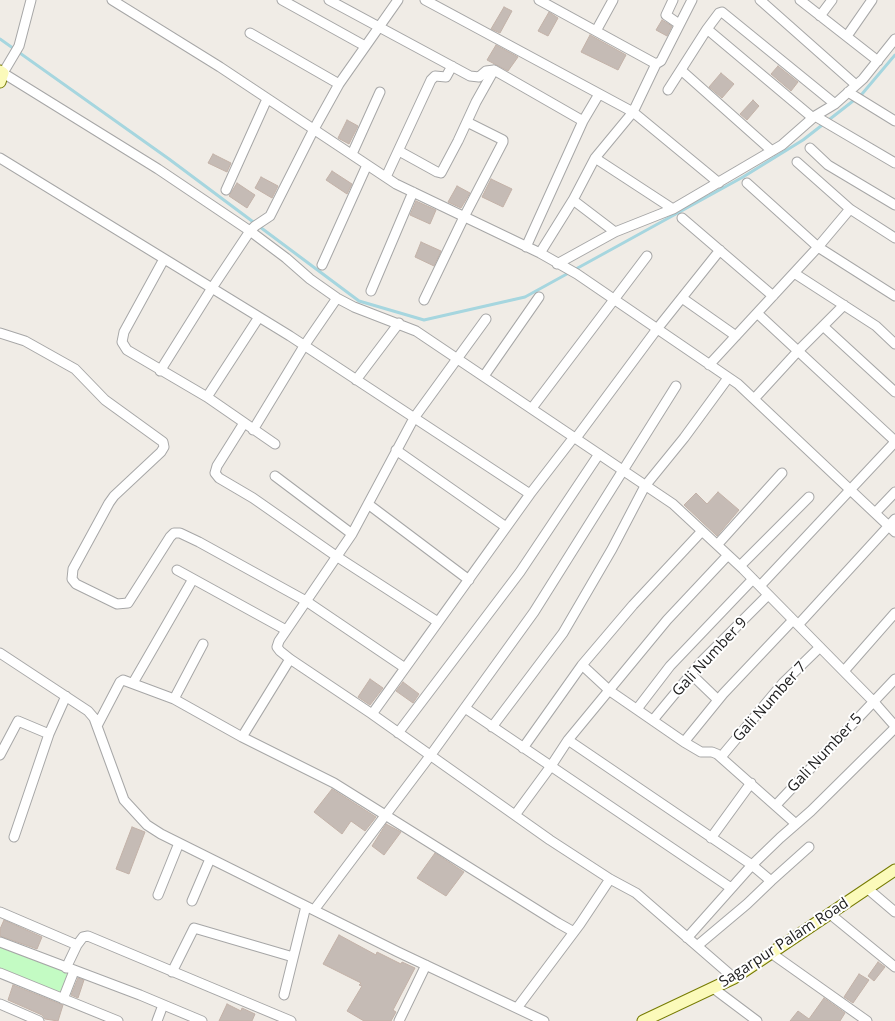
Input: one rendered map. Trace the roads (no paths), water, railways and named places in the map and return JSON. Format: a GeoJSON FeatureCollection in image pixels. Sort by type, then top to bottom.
{"type":"FeatureCollection","features":[{"type":"Feature","properties":{"kind":"street"},"geometry":{"type":"LineString","coordinates":[[31,0],[19,46],[3,72],[252,229],[310,279],[337,298],[354,307],[416,331],[673,504],[760,586],[873,701],[895,727],[811,811],[752,865],[687,938]]}},
{"type":"Feature","properties":{"kind":"street"},"geometry":{"type":"LineString","coordinates":[[112,0],[386,177],[413,192],[540,253],[577,274],[738,384],[875,513],[893,526],[718,700],[684,742]]}},
{"type":"Feature","properties":{"kind":"street"},"geometry":{"type":"LineString","coordinates":[[282,0],[365,46]]}},
{"type":"Feature","properties":{"kind":"street"},"geometry":{"type":"LineString","coordinates":[[329,0],[475,78],[486,71],[494,70],[583,121]]}},
{"type":"Feature","properties":{"kind":"street"},"geometry":{"type":"LineString","coordinates":[[160,371],[252,229],[267,220],[272,213],[339,84],[398,0]]}},
{"type":"Feature","properties":{"kind":"street"},"geometry":{"type":"LineString","coordinates":[[425,0],[634,112],[719,183]]}},
{"type":"Feature","properties":{"kind":"street"},"geometry":{"type":"LineString","coordinates":[[596,31],[613,0]]}},
{"type":"Feature","properties":{"kind":"street"},"geometry":{"type":"LineString","coordinates":[[673,0],[666,15],[679,24]]}},
{"type":"Feature","properties":{"kind":"street"},"geometry":{"type":"LineString","coordinates":[[540,253],[573,200],[595,158],[634,112],[656,64],[661,61],[692,0]]}},
{"type":"Feature","properties":{"kind":"street"},"geometry":{"type":"LineString","coordinates":[[760,0],[856,85]]}},
{"type":"Feature","properties":{"kind":"street"},"geometry":{"type":"LineString","coordinates":[[800,0],[878,61]]}},
{"type":"Feature","properties":{"kind":"street"},"geometry":{"type":"LineString","coordinates":[[820,16],[832,0]]}},
{"type":"Feature","properties":{"kind":"street"},"geometry":{"type":"LineString","coordinates":[[847,36],[872,0]]}},
{"type":"Feature","properties":{"kind":"street"},"geometry":{"type":"LineString","coordinates":[[546,2],[656,64]]}},
{"type":"Feature","properties":{"kind":"street"},"geometry":{"type":"LineString","coordinates":[[668,90],[719,13],[725,14],[835,104]]}},
{"type":"Feature","properties":{"kind":"street"},"geometry":{"type":"LineString","coordinates":[[707,29],[815,118],[895,163]]}},
{"type":"Feature","properties":{"kind":"street"},"geometry":{"type":"LineString","coordinates":[[250,33],[339,84]]}},
{"type":"Feature","properties":{"kind":"street"},"geometry":{"type":"LineString","coordinates":[[854,95],[856,85],[895,40]]}},
{"type":"Feature","properties":{"kind":"street"},"geometry":{"type":"LineString","coordinates":[[386,177],[431,80],[435,76],[446,77],[452,66]]}},
{"type":"Feature","properties":{"kind":"street"},"geometry":{"type":"LineString","coordinates":[[399,151],[441,173],[494,70]]}},
{"type":"Feature","properties":{"kind":"street"},"geometry":{"type":"LineString","coordinates":[[681,70],[772,151]]}},
{"type":"Feature","properties":{"kind":"street"},"geometry":{"type":"LineString","coordinates":[[352,154],[380,92]]}},
{"type":"Feature","properties":{"kind":"street"},"geometry":{"type":"LineString","coordinates":[[526,247],[583,121],[599,94]]}},
{"type":"Feature","properties":{"kind":"street"},"geometry":{"type":"LineString","coordinates":[[561,265],[615,232],[673,209],[719,183],[772,151],[835,104],[854,95]]}},
{"type":"Feature","properties":{"kind":"street"},"geometry":{"type":"LineString","coordinates":[[854,95],[895,121]]}},
{"type":"Feature","properties":{"kind":"street"},"geometry":{"type":"LineString","coordinates":[[226,190],[267,99]]}},
{"type":"Feature","properties":{"kind":"street"},"geometry":{"type":"LineString","coordinates":[[424,300],[464,217],[504,142],[467,122]]}},
{"type":"Feature","properties":{"kind":"street"},"geometry":{"type":"LineString","coordinates":[[810,148],[828,165],[895,205]]}},
{"type":"Feature","properties":{"kind":"street"},"geometry":{"type":"LineString","coordinates":[[0,158],[259,317],[530,494]]}},
{"type":"Feature","properties":{"kind":"street"},"geometry":{"type":"LineString","coordinates":[[595,158],[673,209]]}},
{"type":"Feature","properties":{"kind":"street"},"geometry":{"type":"LineString","coordinates":[[797,162],[850,209],[895,238]]}},
{"type":"Feature","properties":{"kind":"street"},"geometry":{"type":"LineString","coordinates":[[322,265],[367,165]]}},
{"type":"Feature","properties":{"kind":"street"},"geometry":{"type":"LineString","coordinates":[[746,182],[818,248],[895,296]]}},
{"type":"Feature","properties":{"kind":"street"},"geometry":{"type":"LineString","coordinates":[[371,291],[413,192]]}},
{"type":"Feature","properties":{"kind":"street"},"geometry":{"type":"LineString","coordinates":[[573,200],[615,232]]}},
{"type":"Feature","properties":{"kind":"street"},"geometry":{"type":"LineString","coordinates":[[709,365],[818,248],[850,209]]}},
{"type":"Feature","properties":{"kind":"street"},"geometry":{"type":"LineString","coordinates":[[682,218],[773,296]]}},
{"type":"Feature","properties":{"kind":"street"},"geometry":{"type":"LineString","coordinates":[[372,714],[530,494],[574,437],[576,438],[657,329],[720,250]]}},
{"type":"Feature","properties":{"kind":"street"},"geometry":{"type":"LineString","coordinates":[[532,408],[647,256]]}},
{"type":"Feature","properties":{"kind":"street"},"geometry":{"type":"LineString","coordinates":[[164,259],[124,332],[122,342],[127,350],[207,397],[274,444]]}},
{"type":"Feature","properties":{"kind":"street"},"geometry":{"type":"LineString","coordinates":[[794,273],[876,326],[895,344]]}},
{"type":"Feature","properties":{"kind":"street"},"geometry":{"type":"LineString","coordinates":[[484,376],[539,297]]}},
{"type":"Feature","properties":{"kind":"street"},"geometry":{"type":"LineString","coordinates":[[253,430],[304,346],[337,298]]}},
{"type":"Feature","properties":{"kind":"street"},"geometry":{"type":"LineString","coordinates":[[682,298],[736,336]]}},
{"type":"Feature","properties":{"kind":"street"},"geometry":{"type":"LineString","coordinates":[[754,399],[844,305]]}},
{"type":"Feature","properties":{"kind":"street"},"geometry":{"type":"LineString","coordinates":[[757,313],[895,441],[760,586]]}},
{"type":"Feature","properties":{"kind":"street"},"geometry":{"type":"LineString","coordinates":[[207,397],[259,317]]}},
{"type":"Feature","properties":{"kind":"street"},"geometry":{"type":"LineString","coordinates":[[486,319],[414,418],[352,534],[277,646],[290,659],[398,732],[515,815],[610,879],[636,893],[734,978]]}},
{"type":"Feature","properties":{"kind":"street"},"geometry":{"type":"LineString","coordinates":[[356,380],[399,323]]}},
{"type":"Feature","properties":{"kind":"street"},"geometry":{"type":"LineString","coordinates":[[823,326],[895,392]]}},
{"type":"Feature","properties":{"kind":"street"},"geometry":{"type":"LineString","coordinates":[[0,333],[25,341],[75,369],[105,400],[163,442],[164,447],[161,452],[109,503],[73,569],[72,579],[76,584],[117,604],[128,602],[170,537],[180,533],[306,602],[405,668]]}},
{"type":"Feature","properties":{"kind":"street"},"geometry":{"type":"LineString","coordinates":[[492,727],[563,633],[646,486],[728,378]]}},
{"type":"Feature","properties":{"kind":"street"},"geometry":{"type":"LineString","coordinates":[[284,995],[293,957],[310,908],[386,815],[534,612],[676,386]]}},
{"type":"Feature","properties":{"kind":"street"},"geometry":{"type":"LineString","coordinates":[[244,423],[217,466],[215,473],[219,478],[253,498],[336,556],[438,622]]}},
{"type":"Feature","properties":{"kind":"street"},"geometry":{"type":"LineString","coordinates":[[396,450],[506,527]]}},
{"type":"Feature","properties":{"kind":"street"},"geometry":{"type":"LineString","coordinates":[[398,732],[520,572],[599,454]]}},
{"type":"Feature","properties":{"kind":"street"},"geometry":{"type":"LineString","coordinates":[[717,545],[782,473]]}},
{"type":"Feature","properties":{"kind":"street"},"geometry":{"type":"LineString","coordinates":[[275,476],[352,534]]}},
{"type":"Feature","properties":{"kind":"street"},"geometry":{"type":"LineString","coordinates":[[875,513],[895,492]]}},
{"type":"Feature","properties":{"kind":"street"},"geometry":{"type":"LineString","coordinates":[[740,566],[808,497]]}},
{"type":"Feature","properties":{"kind":"street"},"geometry":{"type":"LineString","coordinates":[[368,504],[468,580]]}},
{"type":"Feature","properties":{"kind":"street"},"geometry":{"type":"LineString","coordinates":[[523,748],[582,665],[702,531]]}},
{"type":"Feature","properties":{"kind":"street"},"geometry":{"type":"LineString","coordinates":[[515,815],[552,766],[568,740],[608,690],[667,620],[728,555]]}},
{"type":"Feature","properties":{"kind":"street"},"geometry":{"type":"LineString","coordinates":[[177,570],[286,630]]}},
{"type":"Feature","properties":{"kind":"street"},"geometry":{"type":"LineString","coordinates":[[133,683],[193,579]]}},
{"type":"Feature","properties":{"kind":"street"},"geometry":{"type":"LineString","coordinates":[[637,709],[670,666],[753,579]]}},
{"type":"Feature","properties":{"kind":"street","name":"Gali Number 9"},"geometry":{"type":"LineString","coordinates":[[653,720],[701,662],[768,595]]}},
{"type":"Feature","properties":{"kind":"street"},"geometry":{"type":"LineString","coordinates":[[844,671],[895,613]]}},
{"type":"Feature","properties":{"kind":"street"},"geometry":{"type":"LineString","coordinates":[[174,699],[203,644]]}},
{"type":"Feature","properties":{"kind":"street","name":"Gali Number 7"},"geometry":{"type":"LineString","coordinates":[[721,757],[783,683],[820,647]]}},
{"type":"Feature","properties":{"kind":"street"},"geometry":{"type":"LineString","coordinates":[[2,657],[66,696],[94,718],[124,800],[147,825],[210,859],[544,1021]]}},
{"type":"Feature","properties":{"kind":"street"},"geometry":{"type":"LineString","coordinates":[[242,737],[290,659]]}},
{"type":"Feature","properties":{"kind":"street"},"geometry":{"type":"LineString","coordinates":[[582,665],[608,690],[684,742],[701,752],[712,752],[721,757],[796,824]]}},
{"type":"Feature","properties":{"kind":"street"},"geometry":{"type":"LineString","coordinates":[[691,674],[718,700]]}},
{"type":"Feature","properties":{"kind":"street","name":"Gali Number 5"},"geometry":{"type":"LineString","coordinates":[[776,805],[895,679]]}},
{"type":"Feature","properties":{"kind":"street"},"geometry":{"type":"LineString","coordinates":[[97,726],[120,682],[123,680],[174,699],[242,737],[334,784],[574,932]]}},
{"type":"Feature","properties":{"kind":"street"},"geometry":{"type":"LineString","coordinates":[[14,837],[49,734],[66,696]]}},
{"type":"Feature","properties":{"kind":"street"},"geometry":{"type":"LineString","coordinates":[[465,708],[731,888]]}},
{"type":"Feature","properties":{"kind":"street"},"geometry":{"type":"LineString","coordinates":[[0,755],[18,721],[49,734]]}},
{"type":"Feature","properties":{"kind":"street"},"geometry":{"type":"LineString","coordinates":[[568,740],[752,865],[771,881]]}},
{"type":"Feature","properties":{"kind":"street"},"geometry":{"type":"LineString","coordinates":[[711,838],[751,784]]}},
{"type":"Feature","properties":{"kind":"street"},"geometry":{"type":"LineString","coordinates":[[158,894],[179,843]]}},
{"type":"Feature","properties":{"kind":"street"},"geometry":{"type":"LineString","coordinates":[[696,946],[747,904],[808,847]]}},
{"type":"Feature","properties":{"kind":"street"},"geometry":{"type":"LineString","coordinates":[[192,901],[210,859]]}},
{"type":"Feature","properties":{"kind":"street","name":"Sagarpur Palam Road"},"geometry":{"type":"LineString","coordinates":[[642,1021],[734,978],[895,870]]}},
{"type":"Feature","properties":{"kind":"street"},"geometry":{"type":"LineString","coordinates":[[517,1008],[574,932],[610,879]]}},
{"type":"Feature","properties":{"kind":"street"},"geometry":{"type":"LineString","coordinates":[[868,889],[895,912]]}},
{"type":"Feature","properties":{"kind":"street"},"geometry":{"type":"LineString","coordinates":[[0,912],[77,945]]}},
{"type":"Feature","properties":{"kind":"street"},"geometry":{"type":"LineString","coordinates":[[830,914],[895,967]]}},
{"type":"Feature","properties":{"kind":"street"},"geometry":{"type":"LineString","coordinates":[[172,972],[194,928],[293,957]]}},
{"type":"Feature","properties":{"kind":"street"},"geometry":{"type":"LineString","coordinates":[[63,999],[77,945],[83,937],[88,936],[291,1021]]}},
{"type":"Feature","properties":{"kind":"street"},"geometry":{"type":"LineString","coordinates":[[0,942],[202,1021]]}},
{"type":"Feature","properties":{"kind":"street"},"geometry":{"type":"LineString","coordinates":[[771,953],[867,1021]]}},
{"type":"Feature","properties":{"kind":"street"},"geometry":{"type":"LineString","coordinates":[[399,1021],[426,965]]}},
{"type":"Feature","properties":{"kind":"street"},"geometry":{"type":"LineString","coordinates":[[0,973],[118,1021]]}},
{"type":"Feature","properties":{"kind":"street"},"geometry":{"type":"LineString","coordinates":[[714,988],[757,1021]]}},
{"type":"Feature","properties":{"kind":"street"},"geometry":{"type":"LineString","coordinates":[[0,1004],[39,1021]]}},
{"type":"Feature","properties":{"kind":"street"},"geometry":{"type":"LineString","coordinates":[[157,1021],[163,1005]]}},
{"type":"Feature","properties":{"kind":"waterway"},"geometry":{"type":"LineString","coordinates":[[0,39],[169,159],[359,301],[424,320],[525,297],[743,177],[803,140],[862,94],[895,55]]}}]}
